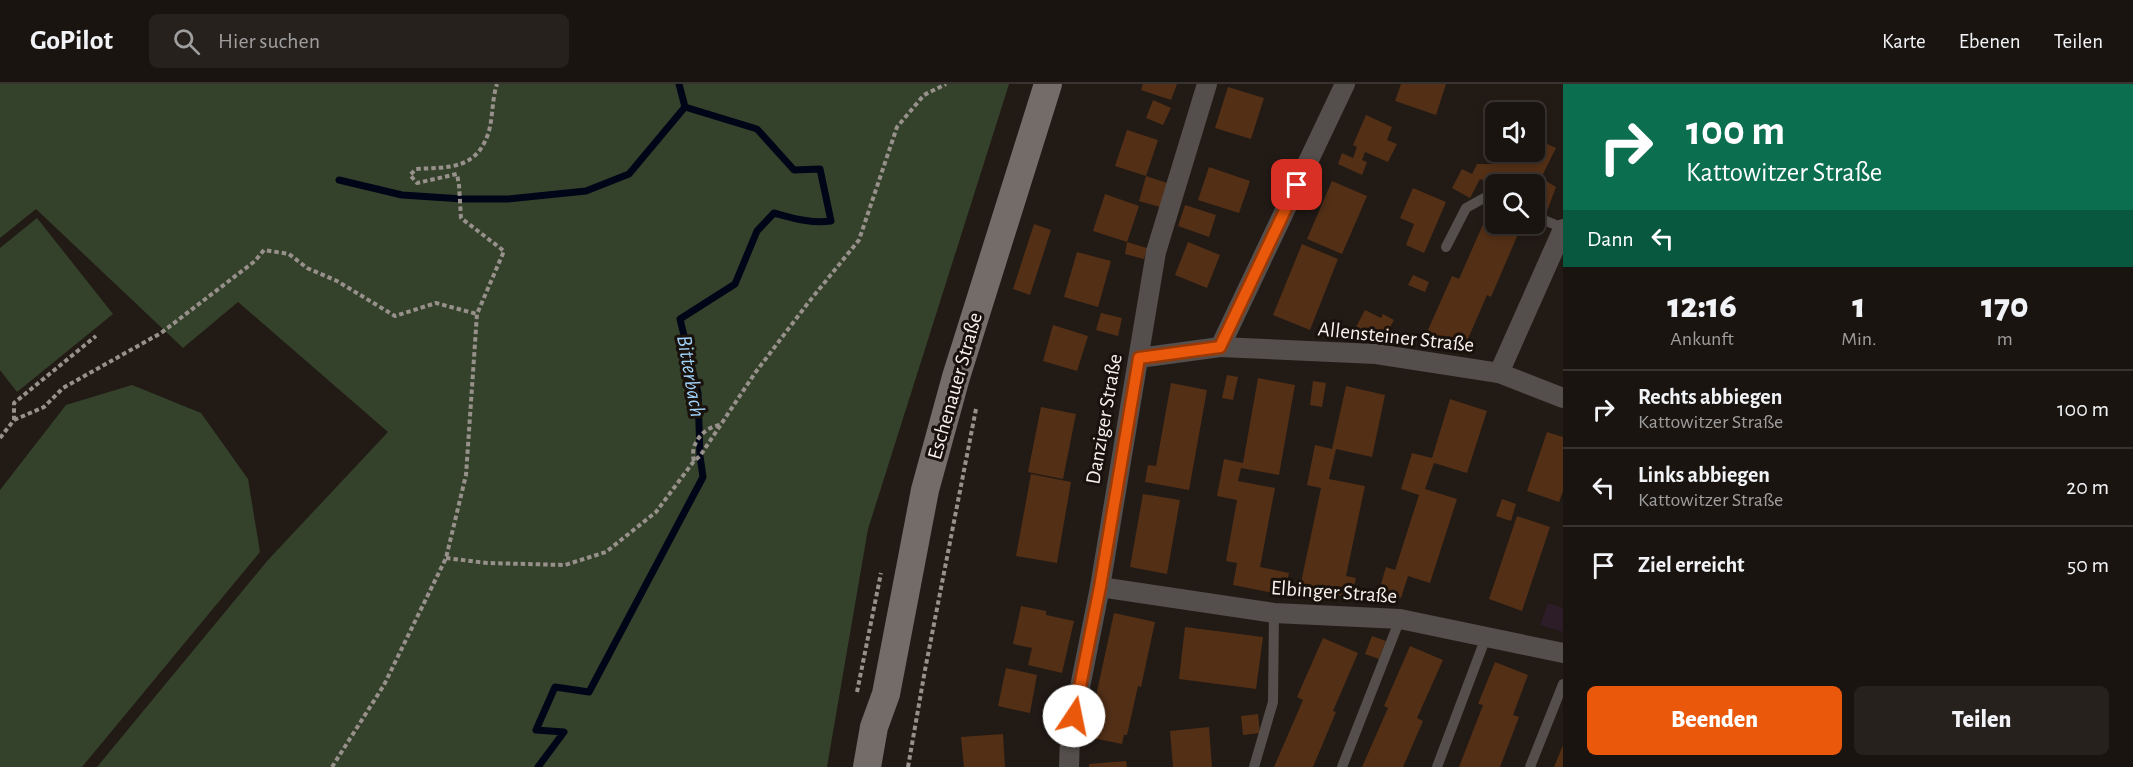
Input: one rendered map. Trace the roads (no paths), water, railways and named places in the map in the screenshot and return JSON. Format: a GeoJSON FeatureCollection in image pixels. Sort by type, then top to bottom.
{"type":"FeatureCollection","features":[{"type":"Feature","properties":{"kind":"main road","name":"Eschenauer Straße"},"geometry":{"type":"LineString","coordinates":[[867,767],[874,727],[886,694],[925,490],[959,366],[1048,84]]}},
{"type":"Feature","properties":{"kind":"main road","name":"Eschenauer Straße"},"geometry":{"type":"LineString","coordinates":[[886,694],[892,733],[886,767]]}},
{"type":"Feature","properties":{"kind":"street","name":"Danziger Straße"},"geometry":{"type":"LineString","coordinates":[[1069,767],[1070,737],[1100,587],[1156,252],[1207,84]]}},
{"type":"Feature","properties":{"kind":"street"},"geometry":{"type":"LineString","coordinates":[[1220,347],[1345,84]]}},
{"type":"Feature","properties":{"kind":"street"},"geometry":{"type":"LineString","coordinates":[[1499,373],[1563,229]]}},
{"type":"Feature","properties":{"kind":"street","name":"Allensteiner Straße"},"geometry":{"type":"LineString","coordinates":[[1139,358],[1220,347],[1376,354],[1499,373],[1563,398]]}},
{"type":"Feature","properties":{"kind":"street","name":"Elbinger Straße"},"geometry":{"type":"LineString","coordinates":[[1100,587],[1274,613],[1400,619],[1563,653]]}},
{"type":"Feature","properties":{"kind":"lane"},"geometry":{"type":"LineString","coordinates":[[1446,247],[1466,208],[1485,198]]}},
{"type":"Feature","properties":{"kind":"lane"},"geometry":{"type":"LineString","coordinates":[[1545,221],[1563,229]]}},
{"type":"Feature","properties":{"kind":"lane"},"geometry":{"type":"LineString","coordinates":[[1254,767],[1274,702],[1274,613]]}},
{"type":"Feature","properties":{"kind":"lane"},"geometry":{"type":"LineString","coordinates":[[1342,767],[1400,619]]}},
{"type":"Feature","properties":{"kind":"lane"},"geometry":{"type":"LineString","coordinates":[[1437,767],[1486,637]]}},
{"type":"Feature","properties":{"kind":"lane"},"geometry":{"type":"LineString","coordinates":[[1530,767],[1563,684]]}},
{"type":"Feature","properties":{"kind":"waterway","name":"Bitterbach"},"geometry":{"type":"LineString","coordinates":[[538,767],[564,732],[536,730],[555,687],[589,692],[703,477],[698,393],[680,319],[735,284],[757,231],[774,213],[809,221],[831,221],[820,169],[794,170],[757,129],[685,107],[679,84]]}},
{"type":"Feature","properties":{"kind":"waterway"},"geometry":{"type":"LineString","coordinates":[[339,180],[402,195],[463,199],[507,199],[586,191],[629,174],[685,107]]}}]}
